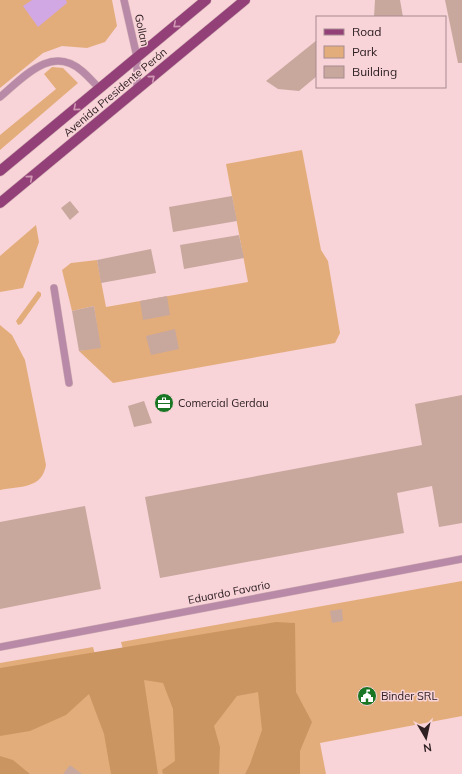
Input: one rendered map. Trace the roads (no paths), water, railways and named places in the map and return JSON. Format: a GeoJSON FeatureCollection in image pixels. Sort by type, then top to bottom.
{"type":"FeatureCollection","features":[{"type":"Feature","properties":{"kind":"main road","name":"Avenida Presidente Perón"},"geometry":{"type":"LineString","coordinates":[[0,171],[206,0]]}},
{"type":"Feature","properties":{"kind":"main road","name":"Avenida Presidente Perón"},"geometry":{"type":"LineString","coordinates":[[0,203],[246,0]]}},
{"type":"Feature","properties":{"kind":"lane","name":"Gollan"},"geometry":{"type":"LineString","coordinates":[[124,0],[137,57],[137,90]]}},
{"type":"Feature","properties":{"kind":"lane"},"geometry":{"type":"LineString","coordinates":[[0,98],[42,63],[54,60],[69,63],[81,70],[99,88]]}},
{"type":"Feature","properties":{"kind":"lane"},"geometry":{"type":"LineString","coordinates":[[54,288],[69,384]]}},
{"type":"Feature","properties":{"kind":"lane","name":"Eduardo Favario"},"geometry":{"type":"LineString","coordinates":[[0,647],[462,559]]}},
{"type":"Feature","properties":{"kind":"place","name":"Comercial Gerdau"},"geometry":{"type":"Point","coordinates":[164,403]}},
{"type":"Feature","properties":{"kind":"place","name":"Binder SRL"},"geometry":{"type":"Point","coordinates":[367,696]}}]}
